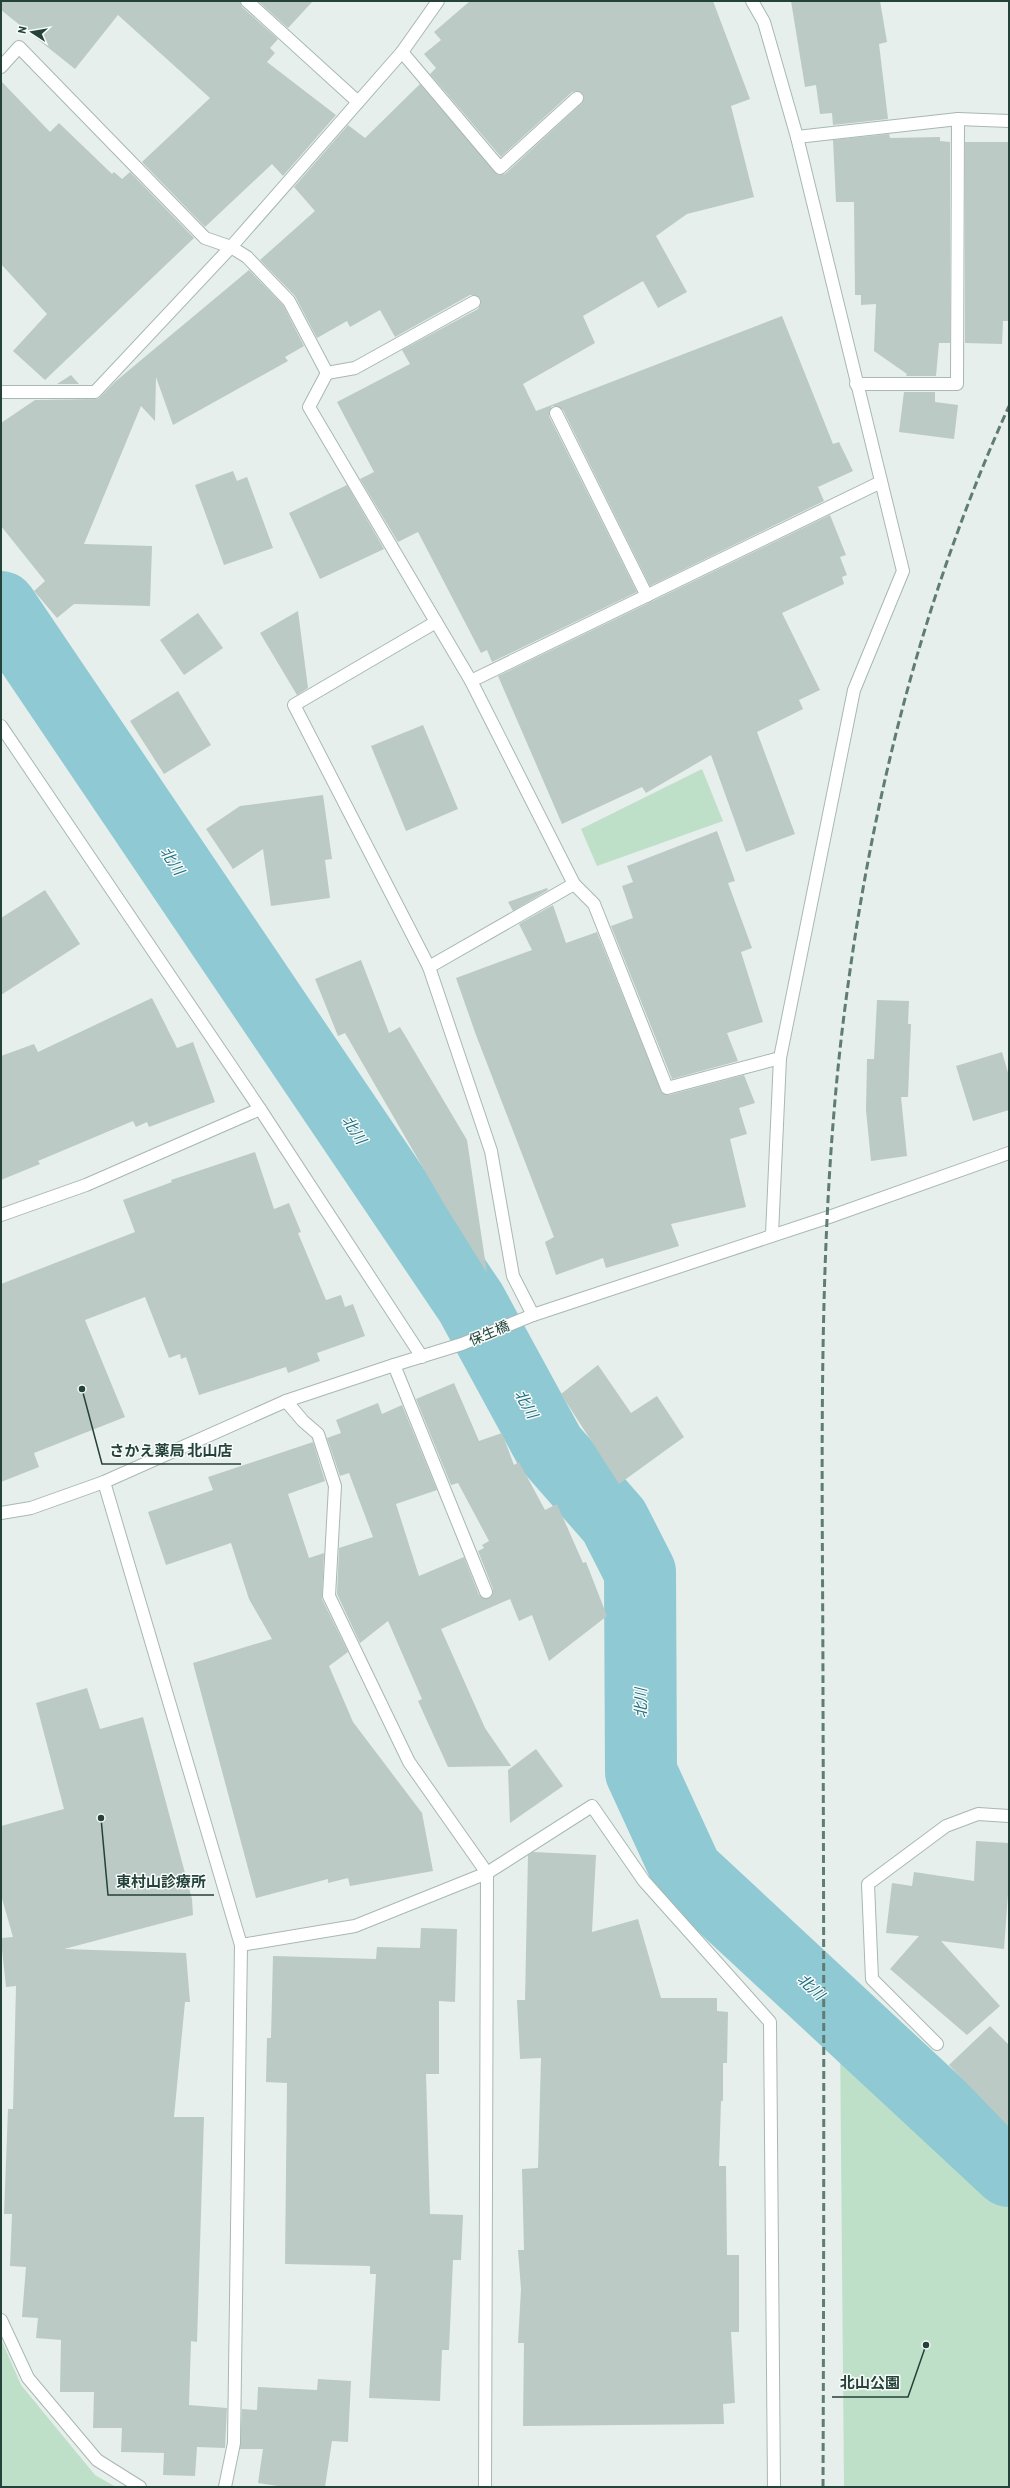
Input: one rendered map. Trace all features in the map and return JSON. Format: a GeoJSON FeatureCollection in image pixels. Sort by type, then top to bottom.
{"type":"FeatureCollection","features":[{"type":"Feature","properties":{"kind":"street"},"geometry":{"type":"LineString","coordinates":[[247,1],[358,102]]}},
{"type":"Feature","properties":{"kind":"street"},"geometry":{"type":"LineString","coordinates":[[1,392],[95,392],[231,247],[402,52],[438,1]]}},
{"type":"Feature","properties":{"kind":"street"},"geometry":{"type":"LineString","coordinates":[[752,1],[764,22],[797,137],[856,384],[903,570],[854,690],[780,1058],[772,1234]]}},
{"type":"Feature","properties":{"kind":"street"},"geometry":{"type":"LineString","coordinates":[[1,67],[19,47],[205,238],[231,247],[247,257],[289,301],[327,373]]}},
{"type":"Feature","properties":{"kind":"street"},"geometry":{"type":"LineString","coordinates":[[402,52],[500,168],[577,98]]}},
{"type":"Feature","properties":{"kind":"street"},"geometry":{"type":"LineString","coordinates":[[797,137],[958,119],[1009,121]]}},
{"type":"Feature","properties":{"kind":"street"},"geometry":{"type":"LineString","coordinates":[[856,384],[957,384],[958,119]]}},
{"type":"Feature","properties":{"kind":"street"},"geometry":{"type":"LineString","coordinates":[[327,373],[355,368],[474,302]]}},
{"type":"Feature","properties":{"kind":"street"},"geometry":{"type":"LineString","coordinates":[[327,373],[308,407],[471,681],[574,884],[594,904],[667,1088],[780,1058]]}},
{"type":"Feature","properties":{"kind":"street"},"geometry":{"type":"LineString","coordinates":[[556,413],[647,596]]}},
{"type":"Feature","properties":{"kind":"street"},"geometry":{"type":"LineString","coordinates":[[471,681],[881,482]]}},
{"type":"Feature","properties":{"kind":"street"},"geometry":{"type":"LineString","coordinates":[[436,622],[294,705],[429,966],[491,1151],[513,1276],[533,1315]]}},
{"type":"Feature","properties":{"kind":"street"},"geometry":{"type":"LineString","coordinates":[[1,726],[260,1110],[422,1357]]}},
{"type":"Feature","properties":{"kind":"street"},"geometry":{"type":"LineString","coordinates":[[429,966],[574,884]]}},
{"type":"Feature","properties":{"kind":"street"},"geometry":{"type":"LineString","coordinates":[[1,1215],[86,1184],[260,1110]]}},
{"type":"Feature","properties":{"kind":"street","name":"保生橋"},"geometry":{"type":"LineString","coordinates":[[1,1513],[31,1508],[104,1482],[286,1401],[462,1344],[533,1315],[1009,1153]]}},
{"type":"Feature","properties":{"kind":"street"},"geometry":{"type":"LineString","coordinates":[[394,1365],[486,1592]]}},
{"type":"Feature","properties":{"kind":"street"},"geometry":{"type":"LineString","coordinates":[[286,1401],[303,1421],[318,1434],[335,1486],[329,1596],[409,1762],[487,1873],[485,2487]]}},
{"type":"Feature","properties":{"kind":"street"},"geometry":{"type":"LineString","coordinates":[[104,1482],[241,1945],[234,2443],[225,2487]]}},
{"type":"Feature","properties":{"kind":"street"},"geometry":{"type":"LineString","coordinates":[[241,1945],[355,1926],[487,1873],[592,1806],[644,1881],[770,2022],[774,2487]]}},
{"type":"Feature","properties":{"kind":"street"},"geometry":{"type":"LineString","coordinates":[[937,2044],[872,1979],[868,1884],[946,1826],[978,1814],[1009,1816]]}},
{"type":"Feature","properties":{"kind":"street"},"geometry":{"type":"LineString","coordinates":[[1,2320],[28,2378],[97,2460],[140,2487]]}},
{"type":"Feature","properties":{"kind":"green space"},"geometry":{"type":"Polygon","coordinates":[[[702,769],[723,821],[597,866],[581,829],[702,769]]]}},
{"type":"Feature","properties":{"kind":"green space"},"geometry":{"type":"Polygon","coordinates":[[[840,2035],[1009,2203],[1009,2487],[844,2487],[840,2035]]]}},
{"type":"Feature","properties":{"kind":"green space"},"geometry":{"type":"Polygon","coordinates":[[[1,2339],[21,2385],[95,2475],[116,2487],[1,2487],[1,2339]]]}},
{"type":"Feature","properties":{"kind":"building"},"geometry":{"type":"Polygon","coordinates":[[[1,1],[240,1],[242,7],[278,39],[270,48],[275,53],[267,62],[336,115],[283,176],[272,164],[205,227],[142,162],[210,98],[118,15],[75,69],[1,10],[1,1]]]}},
{"type":"Feature","properties":{"kind":"building"},"geometry":{"type":"Polygon","coordinates":[[[258,1],[313,1],[288,28],[258,1]]]}},
{"type":"Feature","properties":{"kind":"building"},"geometry":{"type":"Polygon","coordinates":[[[470,1],[713,1],[750,99],[731,106],[754,197],[687,214],[656,236],[687,292],[658,308],[643,281],[583,316],[595,343],[523,384],[536,411],[782,316],[833,444],[839,442],[853,471],[818,487],[824,501],[650,586],[563,410],[557,406],[552,406],[549,416],[637,592],[492,662],[487,650],[481,653],[418,532],[398,542],[360,479],[374,472],[337,402],[410,364],[402,350],[478,309],[481,303],[480,298],[475,295],[470,295],[395,337],[380,310],[350,327],[347,321],[317,338],[295,296],[260,260],[315,211],[294,187],[348,125],[365,138],[420,84],[498,175],[505,174],[582,103],[584,97],[582,93],[576,91],[572,92],[501,157],[430,74],[436,68],[424,54],[441,40],[434,32],[470,1]]]}},
{"type":"Feature","properties":{"kind":"building"},"geometry":{"type":"Polygon","coordinates":[[[791,1],[880,1],[887,42],[879,44],[888,119],[833,125],[832,113],[820,114],[816,85],[805,87],[791,1]]]}},
{"type":"Feature","properties":{"kind":"building"},"geometry":{"type":"Polygon","coordinates":[[[1,81],[50,132],[59,123],[112,174],[114,172],[122,179],[130,172],[194,238],[45,380],[13,351],[47,314],[1,264],[1,81]]]}},
{"type":"Feature","properties":{"kind":"building"},"geometry":{"type":"Polygon","coordinates":[[[889,134],[890,138],[940,137],[940,141],[950,142],[950,343],[939,343],[936,376],[906,376],[907,374],[874,351],[876,304],[861,305],[861,295],[855,295],[854,202],[836,202],[833,140],[889,134]]]}},
{"type":"Feature","properties":{"kind":"building"},"geometry":{"type":"Polygon","coordinates":[[[965,142],[1009,142],[1009,321],[1003,321],[1002,344],[965,343],[965,142]]]}},
{"type":"Feature","properties":{"kind":"building"},"geometry":{"type":"Polygon","coordinates":[[[249,270],[283,305],[304,346],[285,357],[288,361],[173,425],[156,377],[155,421],[141,406],[84,544],[152,546],[150,606],[74,604],[57,618],[34,591],[45,581],[1,526],[1,423],[35,400],[98,399],[116,381],[249,270]]]}},
{"type":"Feature","properties":{"kind":"building"},"geometry":{"type":"Polygon","coordinates":[[[71,375],[79,384],[57,384],[71,375]]]}},
{"type":"Feature","properties":{"kind":"building"},"geometry":{"type":"Polygon","coordinates":[[[904,392],[935,392],[935,402],[958,405],[954,439],[899,432],[904,392]]]}},
{"type":"Feature","properties":{"kind":"building"},"geometry":{"type":"Polygon","coordinates":[[[233,471],[237,481],[247,477],[273,548],[224,565],[195,485],[233,471]]]}},
{"type":"Feature","properties":{"kind":"building"},"geometry":{"type":"Polygon","coordinates":[[[347,485],[384,549],[320,579],[289,513],[347,485]]]}},
{"type":"Feature","properties":{"kind":"building"},"geometry":{"type":"Polygon","coordinates":[[[830,515],[846,555],[840,557],[847,575],[842,577],[844,584],[782,613],[820,690],[799,700],[803,709],[757,732],[795,834],[746,852],[711,755],[646,793],[642,787],[562,824],[498,676],[830,515]]]}},
{"type":"Feature","properties":{"kind":"building"},"geometry":{"type":"Polygon","coordinates":[[[298,611],[308,688],[297,695],[260,633],[298,611]]]}},
{"type":"Feature","properties":{"kind":"building"},"geometry":{"type":"Polygon","coordinates":[[[198,613],[223,648],[184,675],[160,640],[198,613]]]}},
{"type":"Feature","properties":{"kind":"building"},"geometry":{"type":"Polygon","coordinates":[[[178,691],[211,745],[164,774],[130,721],[178,691]]]}},
{"type":"Feature","properties":{"kind":"building"},"geometry":{"type":"Polygon","coordinates":[[[423,725],[458,809],[406,831],[371,746],[423,725]]]}},
{"type":"Feature","properties":{"kind":"building"},"geometry":{"type":"Polygon","coordinates":[[[323,795],[332,859],[325,860],[330,898],[271,906],[263,849],[233,869],[206,829],[240,806],[323,795]]]}},
{"type":"Feature","properties":{"kind":"building"},"geometry":{"type":"Polygon","coordinates":[[[717,831],[735,881],[728,883],[752,948],[741,952],[763,1022],[727,1033],[738,1061],[672,1079],[611,926],[633,918],[622,886],[633,882],[627,866],[717,831]]]}},
{"type":"Feature","properties":{"kind":"building"},"geometry":{"type":"Polygon","coordinates":[[[547,888],[548,890],[513,911],[508,902],[547,888]]]}},
{"type":"Feature","properties":{"kind":"building"},"geometry":{"type":"Polygon","coordinates":[[[45,890],[80,944],[1,995],[1,918],[45,890]]]}},
{"type":"Feature","properties":{"kind":"building"},"geometry":{"type":"Polygon","coordinates":[[[553,905],[566,943],[597,932],[662,1093],[669,1095],[744,1075],[755,1103],[739,1108],[747,1134],[730,1139],[746,1207],[671,1224],[679,1246],[606,1268],[603,1258],[556,1275],[545,1242],[554,1237],[476,1035],[456,978],[532,950],[519,924],[553,905]]]}},
{"type":"Feature","properties":{"kind":"building"},"geometry":{"type":"Polygon","coordinates":[[[361,960],[389,1033],[400,1027],[467,1140],[487,1273],[444,1204],[345,1033],[338,1036],[315,979],[361,960]]]}},
{"type":"Feature","properties":{"kind":"building"},"geometry":{"type":"Polygon","coordinates":[[[152,998],[177,1048],[193,1042],[215,1102],[149,1127],[147,1122],[136,1127],[133,1121],[38,1161],[40,1164],[1,1180],[1,1056],[34,1044],[38,1052],[152,998]]]}},
{"type":"Feature","properties":{"kind":"building"},"geometry":{"type":"Polygon","coordinates":[[[877,1000],[909,1001],[908,1024],[911,1024],[908,1097],[901,1097],[907,1156],[871,1161],[866,1110],[867,1059],[874,1059],[877,1000]]]}},
{"type":"Feature","properties":{"kind":"building"},"geometry":{"type":"Polygon","coordinates":[[[1002,1052],[1009,1076],[1009,1110],[973,1121],[956,1066],[1002,1052]]]}},
{"type":"Feature","properties":{"kind":"building"},"geometry":{"type":"Polygon","coordinates":[[[255,1152],[274,1209],[289,1203],[301,1232],[298,1233],[326,1300],[341,1295],[345,1307],[353,1304],[365,1336],[317,1353],[320,1361],[288,1373],[286,1367],[199,1395],[186,1357],[181,1359],[180,1354],[169,1358],[145,1297],[85,1320],[125,1417],[34,1453],[39,1467],[1,1482],[1,1284],[135,1232],[123,1200],[172,1182],[171,1180],[255,1152]]]}},
{"type":"Feature","properties":{"kind":"building"},"geometry":{"type":"Polygon","coordinates":[[[598,1365],[631,1413],[657,1396],[684,1437],[619,1484],[561,1394],[598,1365]]]}},
{"type":"Feature","properties":{"kind":"building"},"geometry":{"type":"Polygon","coordinates":[[[454,1383],[479,1441],[502,1433],[514,1465],[519,1462],[545,1510],[557,1504],[583,1563],[586,1562],[607,1616],[549,1661],[532,1615],[519,1621],[510,1599],[441,1629],[485,1728],[511,1766],[448,1767],[418,1701],[422,1699],[388,1621],[360,1643],[337,1594],[339,1548],[373,1537],[349,1473],[340,1476],[327,1438],[341,1433],[336,1420],[378,1403],[382,1414],[402,1405],[437,1490],[396,1504],[419,1576],[464,1557],[479,1595],[485,1599],[492,1596],[493,1589],[478,1551],[484,1548],[482,1545],[489,1541],[458,1483],[451,1485],[416,1399],[454,1383]]]}},
{"type":"Feature","properties":{"kind":"building"},"geometry":{"type":"Polygon","coordinates":[[[313,1442],[325,1481],[288,1494],[309,1558],[324,1553],[322,1599],[348,1652],[329,1666],[353,1722],[422,1813],[433,1871],[350,1886],[348,1878],[328,1883],[328,1879],[256,1898],[193,1663],[272,1639],[249,1599],[231,1543],[166,1565],[148,1512],[213,1490],[208,1477],[313,1442]]]}},
{"type":"Feature","properties":{"kind":"building"},"geometry":{"type":"Polygon","coordinates":[[[87,1688],[100,1729],[143,1717],[192,1899],[193,1915],[64,1949],[186,1953],[190,2002],[185,2002],[174,2117],[204,2117],[197,2342],[191,2341],[189,2405],[227,2408],[225,2448],[197,2447],[195,2476],[163,2475],[164,2453],[121,2452],[122,2428],[93,2428],[94,2392],[60,2392],[61,2340],[36,2338],[38,2318],[22,2317],[26,2267],[10,2266],[12,2214],[4,2214],[8,2109],[13,2109],[16,1986],[6,1987],[1,1940],[1,1938],[13,1937],[1,1895],[1,1826],[64,1809],[36,1703],[87,1688]]]}},
{"type":"Feature","properties":{"kind":"building"},"geometry":{"type":"Polygon","coordinates":[[[536,1749],[563,1786],[510,1823],[508,1770],[536,1749]]]}},
{"type":"Feature","properties":{"kind":"building"},"geometry":{"type":"Polygon","coordinates":[[[976,1841],[1009,1843],[1009,1880],[1004,1949],[941,1941],[1000,2006],[967,2035],[890,1969],[919,1936],[886,1933],[892,1883],[912,1886],[914,1872],[974,1881],[976,1841]]]}},
{"type":"Feature","properties":{"kind":"building"},"geometry":{"type":"Polygon","coordinates":[[[533,1852],[596,1855],[592,1932],[638,1919],[661,1998],[717,1998],[717,2011],[728,2012],[727,2063],[723,2063],[723,2101],[721,2101],[719,2166],[726,2166],[727,2255],[739,2255],[739,2332],[731,2332],[735,2403],[723,2404],[724,2424],[523,2426],[524,2343],[518,2343],[521,2289],[518,2250],[524,2250],[522,2169],[538,2168],[541,2058],[520,2059],[517,2000],[525,2000],[528,1855],[533,1852]]]}},
{"type":"Feature","properties":{"kind":"building"},"geometry":{"type":"Polygon","coordinates":[[[421,1928],[457,1929],[455,2002],[439,2001],[439,2074],[426,2074],[430,2214],[463,2215],[461,2260],[453,2260],[449,2350],[442,2350],[440,2401],[369,2398],[376,2274],[370,2274],[370,2266],[285,2264],[287,2083],[266,2082],[267,2038],[271,2038],[273,1956],[376,1959],[377,1947],[420,1948],[421,1928]]]}},
{"type":"Feature","properties":{"kind":"building"},"geometry":{"type":"Polygon","coordinates":[[[990,2026],[1009,2045],[1009,2127],[949,2065],[990,2026]]]}},
{"type":"Feature","properties":{"kind":"building"},"geometry":{"type":"Polygon","coordinates":[[[318,2379],[351,2381],[348,2442],[332,2441],[325,2487],[284,2487],[258,2483],[263,2449],[240,2449],[242,2409],[257,2410],[258,2387],[317,2390],[318,2379]]]}},
{"type":"Feature","properties":{"kind":"waterway","name":"北川"},"geometry":{"type":"LineString","coordinates":[[1,607],[471,1303],[550,1448],[614,1521],[640,1572],[641,1772],[687,1872],[1009,2171]]}},
{"type":"Feature","properties":{"kind":"railway"},"geometry":{"type":"LineString","coordinates":[[823,2487],[824,1998],[822,1434],[826,1253],[830,1163],[837,1074],[859,910],[889,763],[929,617],[979,475],[1009,406]]}},
{"type":"Feature","properties":{"kind":"place","name":"さかえ薬局 北山店"},"geometry":{"type":"Point","coordinates":[82,1389]}},
{"type":"Feature","properties":{"kind":"place","name":"東村山診療所"},"geometry":{"type":"Point","coordinates":[101,1818]}},
{"type":"Feature","properties":{"kind":"place","name":"北山公園"},"geometry":{"type":"Point","coordinates":[926,2345]}}]}
